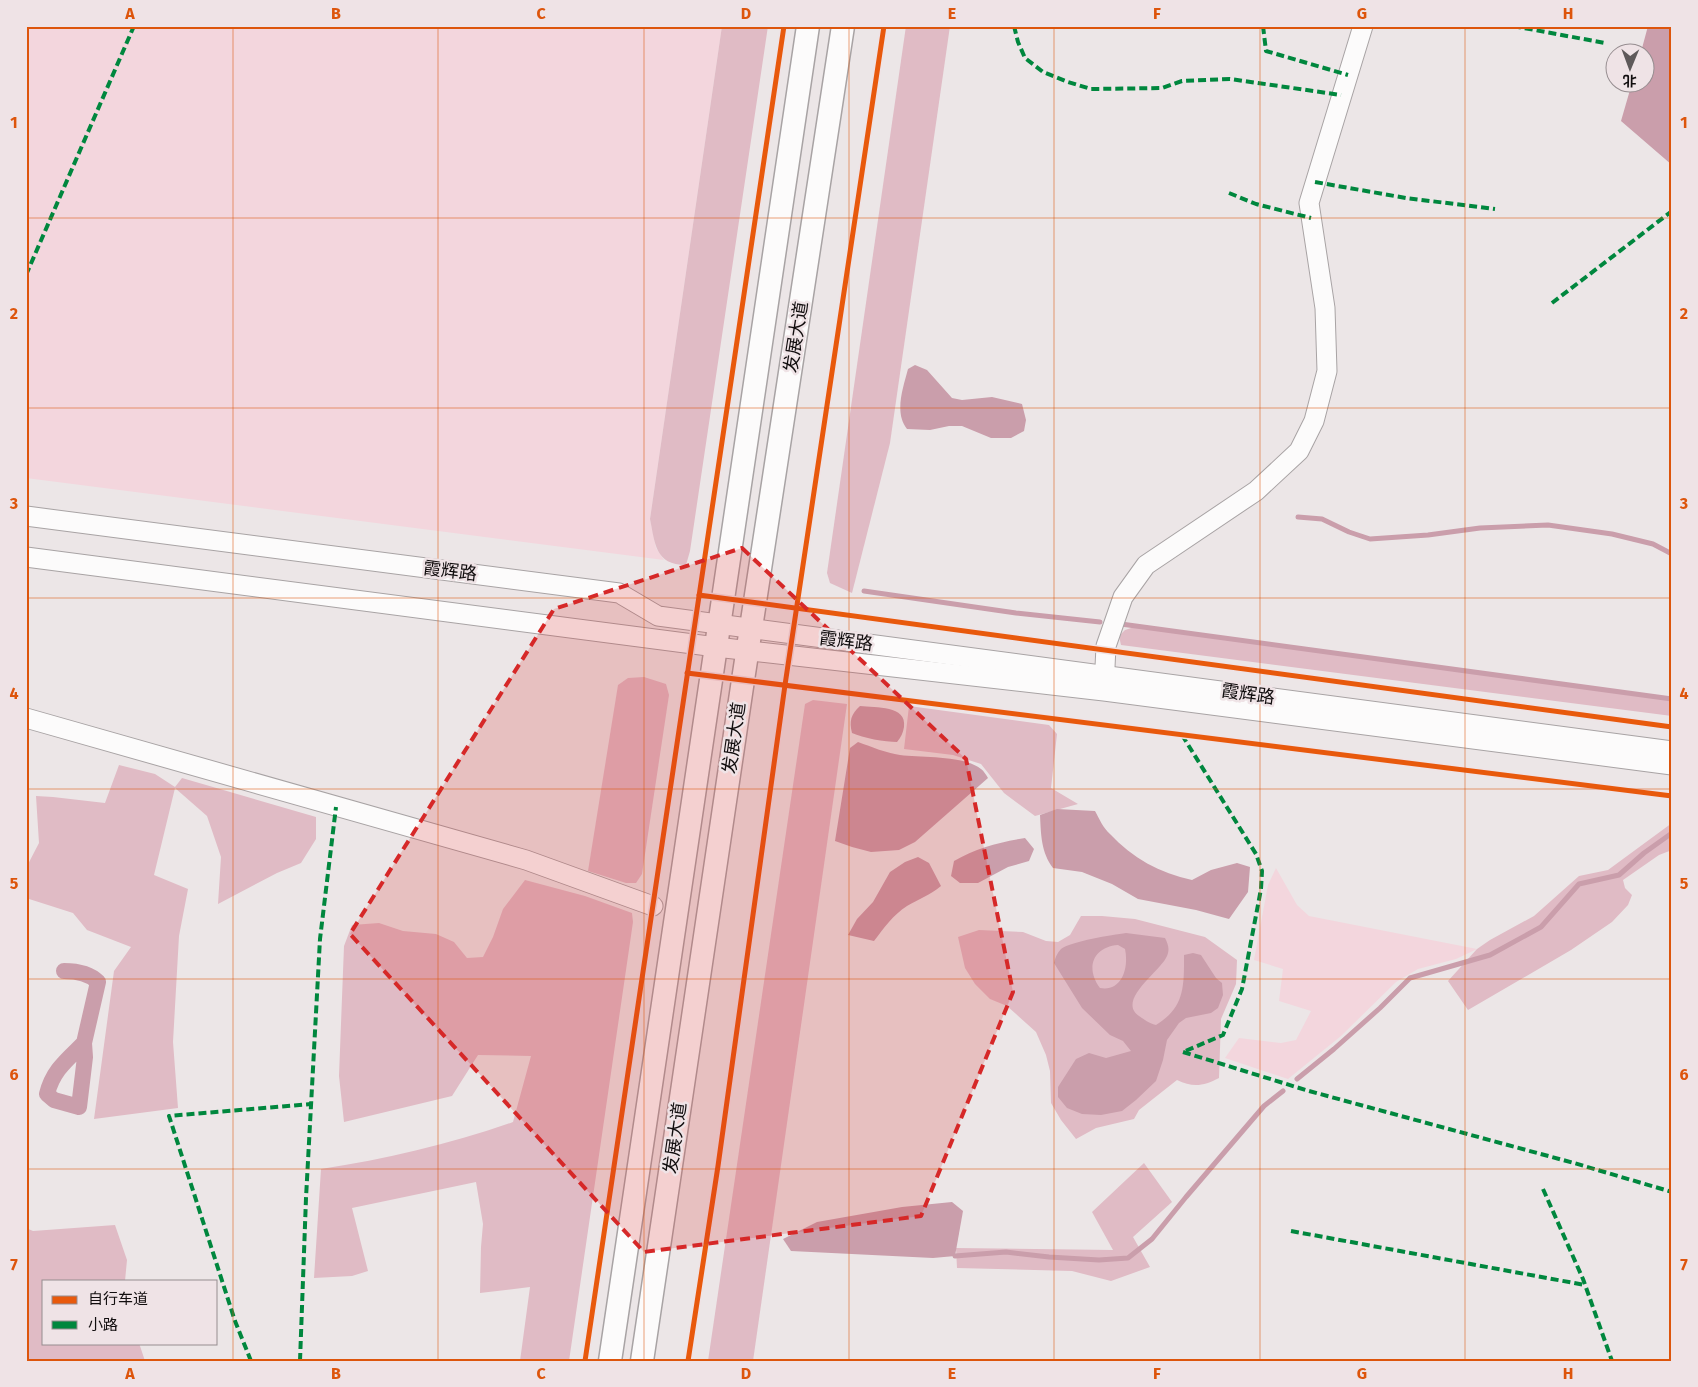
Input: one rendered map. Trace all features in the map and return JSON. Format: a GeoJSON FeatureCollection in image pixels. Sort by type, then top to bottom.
{"type":"FeatureCollection","features":[{"type":"Feature","properties":{"kind":"main road","name":"发展大道"},"geometry":{"type":"LineString","coordinates":[[610,1361],[808,26]]}},
{"type":"Feature","properties":{"kind":"main road","name":"发展大道"},"geometry":{"type":"LineString","coordinates":[[642,1361],[843,26]]}},
{"type":"Feature","properties":{"kind":"street"},"geometry":{"type":"LineString","coordinates":[[1104,683],[1106,646],[1123,597],[1146,565],[1256,491],[1299,451],[1314,421],[1327,371],[1325,308],[1309,204],[1363,26]]}},
{"type":"Feature","properties":{"kind":"street","name":"霞辉路"},"geometry":{"type":"LineString","coordinates":[[26,516],[619,593],[658,616],[1672,765]]}},
{"type":"Feature","properties":{"kind":"street","name":"霞辉路"},"geometry":{"type":"LineString","coordinates":[[26,558],[748,651],[1104,683],[1672,751]]}},
{"type":"Feature","properties":{"kind":"street"},"geometry":{"type":"LineString","coordinates":[[26,718],[526,860],[653,906]]}},
{"type":"Feature","properties":{"kind":"highlighted area"},"geometry":{"type":"Polygon","coordinates":[[[742,548],[966,759],[1013,992],[921,1216],[644,1252],[350,934],[554,609],[742,548]]]}},
{"type":"Feature","properties":{"kind":"shaded area"},"geometry":{"type":"Polygon","coordinates":[[[26,26],[722,26],[650,519],[656,548],[664,560],[26,478],[26,26]]]}},
{"type":"Feature","properties":{"kind":"shaded area"},"geometry":{"type":"Polygon","coordinates":[[[722,26],[768,26],[690,551],[686,565],[676,564],[662,557],[655,544],[650,519],[722,26]]]}},
{"type":"Feature","properties":{"kind":"shaded area"},"geometry":{"type":"Polygon","coordinates":[[[906,26],[950,26],[890,443],[852,593],[830,583],[827,573],[906,26]]]}},
{"type":"Feature","properties":{"kind":"shaded area"},"geometry":{"type":"Polygon","coordinates":[[[1648,26],[1672,26],[1672,165],[1621,121],[1629,92],[1656,92],[1656,42],[1644,42],[1648,26]]]}},
{"type":"Feature","properties":{"kind":"shaded area"},"geometry":{"type":"Polygon","coordinates":[[[915,365],[927,370],[952,398],[962,400],[992,397],[1022,404],[1026,420],[1024,431],[1011,438],[991,438],[962,426],[949,426],[930,430],[907,429],[901,416],[901,400],[908,369],[915,365]]]}},
{"type":"Feature","properties":{"kind":"shaded area"},"geometry":{"type":"Polygon","coordinates":[[[1137,626],[1672,699],[1672,716],[1121,645],[1119,636],[1125,630],[1137,626]]]}},
{"type":"Feature","properties":{"kind":"shaded area"},"geometry":{"type":"Polygon","coordinates":[[[644,677],[666,684],[669,695],[642,874],[636,883],[626,883],[588,871],[618,685],[628,678],[644,677]]]}},
{"type":"Feature","properties":{"kind":"shaded area"},"geometry":{"type":"Polygon","coordinates":[[[813,700],[847,704],[753,1361],[708,1361],[805,704],[813,700]]]}},
{"type":"Feature","properties":{"kind":"shaded area"},"geometry":{"type":"Polygon","coordinates":[[[860,706],[889,709],[901,715],[904,720],[904,727],[902,735],[897,742],[862,737],[852,733],[852,718],[860,706]]]}},
{"type":"Feature","properties":{"kind":"shaded area"},"geometry":{"type":"Polygon","coordinates":[[[909,706],[1049,725],[1057,734],[1051,788],[1078,804],[1035,816],[1004,793],[981,764],[953,755],[904,749],[909,706]]]}},
{"type":"Feature","properties":{"kind":"shaded area"},"geometry":{"type":"Polygon","coordinates":[[[858,742],[895,754],[964,761],[981,769],[988,778],[915,842],[899,850],[871,852],[852,847],[835,841],[850,748],[858,742]]]}},
{"type":"Feature","properties":{"kind":"shaded area"},"geometry":{"type":"Polygon","coordinates":[[[119,765],[155,774],[175,787],[182,778],[316,817],[316,839],[301,863],[277,873],[218,904],[221,857],[207,816],[175,788],[154,875],[188,889],[179,936],[173,1042],[178,1108],[94,1119],[114,971],[131,947],[87,930],[73,913],[26,898],[26,868],[39,843],[36,796],[105,803],[119,765]]]}},
{"type":"Feature","properties":{"kind":"shaded area"},"geometry":{"type":"Polygon","coordinates":[[[1057,809],[1095,811],[1108,832],[1137,857],[1158,869],[1180,877],[1192,880],[1211,870],[1237,863],[1250,867],[1248,892],[1229,919],[1196,910],[1138,899],[1112,884],[1082,872],[1053,868],[1044,849],[1040,815],[1057,809]]]}},
{"type":"Feature","properties":{"kind":"shaded area"},"geometry":{"type":"Polygon","coordinates":[[[1672,809],[1672,823],[1669,810],[1672,809]]]}},
{"type":"Feature","properties":{"kind":"shaded area"},"geometry":{"type":"Polygon","coordinates":[[[1672,823],[1672,850],[1659,855],[1623,880],[1625,888],[1632,895],[1628,905],[1612,922],[1571,950],[1468,1010],[1448,981],[1477,949],[1534,916],[1579,876],[1608,870],[1672,823]]]}},
{"type":"Feature","properties":{"kind":"shaded area"},"geometry":{"type":"Polygon","coordinates":[[[1025,838],[1034,849],[1029,861],[1008,867],[978,883],[960,883],[951,876],[954,861],[962,856],[988,846],[1025,838]]]}},
{"type":"Feature","properties":{"kind":"shaded area"},"geometry":{"type":"Polygon","coordinates":[[[918,857],[929,863],[941,886],[897,913],[874,941],[848,935],[857,919],[873,902],[890,872],[905,862],[918,857]]]}},
{"type":"Feature","properties":{"kind":"shaded area"},"geometry":{"type":"Polygon","coordinates":[[[1276,868],[1297,905],[1309,916],[1477,949],[1456,959],[1418,969],[1396,982],[1341,1036],[1288,1079],[1225,1058],[1239,1038],[1281,1043],[1296,1040],[1311,1011],[1279,1001],[1283,969],[1254,960],[1268,885],[1276,868]]]}},
{"type":"Feature","properties":{"kind":"shaded area"},"geometry":{"type":"Polygon","coordinates":[[[525,880],[585,896],[632,913],[633,922],[569,1361],[520,1361],[530,1287],[480,1293],[483,1224],[476,1182],[352,1208],[368,1271],[352,1276],[314,1278],[321,1169],[370,1161],[418,1150],[513,1122],[531,1056],[478,1055],[452,1096],[344,1122],[339,1076],[344,946],[352,925],[379,923],[403,931],[436,934],[454,942],[467,958],[483,957],[493,937],[503,909],[525,880]]]}},
{"type":"Feature","properties":{"kind":"shaded area"},"geometry":{"type":"Polygon","coordinates":[[[1081,916],[1135,919],[1205,937],[1237,960],[1236,984],[1221,1019],[1219,1078],[1198,1085],[1177,1080],[1139,1110],[1134,1119],[1096,1128],[1076,1139],[1051,1103],[1050,1071],[1046,1055],[1036,1032],[1007,1006],[990,999],[975,984],[965,968],[958,937],[979,930],[1023,932],[1046,941],[1058,942],[1070,935],[1081,916]]]}},
{"type":"Feature","properties":{"kind":"shaded area"},"geometry":{"type":"Polygon","coordinates":[[[1126,933],[1165,938],[1168,944],[1167,956],[1136,994],[1133,1009],[1139,1016],[1156,1025],[1173,1011],[1178,1003],[1183,986],[1184,955],[1193,953],[1201,955],[1216,978],[1222,983],[1223,995],[1218,1008],[1211,1013],[1186,1018],[1179,1023],[1167,1040],[1156,1081],[1136,1100],[1122,1111],[1101,1115],[1082,1114],[1067,1108],[1058,1097],[1058,1087],[1076,1059],[1089,1053],[1106,1058],[1131,1051],[1123,1041],[1110,1035],[1082,1008],[1054,963],[1058,952],[1066,946],[1126,933]],[[1118,945],[1109,947],[1097,954],[1094,960],[1093,973],[1100,988],[1108,988],[1119,982],[1125,971],[1125,949],[1118,945]]]}},
{"type":"Feature","properties":{"kind":"shaded area"},"geometry":{"type":"Polygon","coordinates":[[[1144,1163],[1172,1202],[1133,1237],[1150,1267],[1111,1281],[1072,1271],[957,1268],[956,1248],[1113,1250],[1092,1212],[1144,1163]]]}},
{"type":"Feature","properties":{"kind":"shaded area"},"geometry":{"type":"Polygon","coordinates":[[[952,1202],[963,1211],[955,1256],[933,1258],[791,1251],[783,1239],[817,1222],[902,1207],[952,1202]]]}},
{"type":"Feature","properties":{"kind":"shaded area"},"geometry":{"type":"Polygon","coordinates":[[[115,1225],[127,1260],[125,1280],[42,1280],[42,1344],[139,1344],[145,1361],[26,1361],[26,1228],[33,1231],[115,1225]]]}},
{"type":"Feature","properties":{"kind":"waterway"},"geometry":{"type":"LineString","coordinates":[[1298,517],[1322,519],[1349,532],[1370,539],[1428,535],[1480,528],[1548,525],[1612,534],[1653,544],[1672,554]]}},
{"type":"Feature","properties":{"kind":"waterway"},"geometry":{"type":"LineString","coordinates":[[864,591],[1016,613],[1100,622]]}},
{"type":"Feature","properties":{"kind":"waterway"},"geometry":{"type":"LineString","coordinates":[[1121,624],[1672,699]]}},
{"type":"Feature","properties":{"kind":"waterway"},"geometry":{"type":"LineString","coordinates":[[1297,1079],[1380,1008],[1410,978],[1490,955],[1541,927],[1579,884],[1619,875],[1644,853],[1672,833]]}},
{"type":"Feature","properties":{"kind":"waterway"},"geometry":{"type":"LineString","coordinates":[[64,971],[82,973],[91,976],[98,982],[84,1043],[85,1057],[79,1107],[54,1100],[47,1094],[53,1078],[61,1066],[84,1043]]}},
{"type":"Feature","properties":{"kind":"waterway"},"geometry":{"type":"LineString","coordinates":[[955,1256],[1006,1252],[1099,1260],[1128,1258],[1152,1239],[1264,1106],[1283,1091]]}},
{"type":"Feature","properties":{"kind":"marked path"},"geometry":{"type":"LineString","coordinates":[[26,275],[134,26]]}},
{"type":"Feature","properties":{"kind":"marked path"},"geometry":{"type":"LineString","coordinates":[[1014,26],[1025,58],[1043,72],[1091,89],[1162,88],[1182,81],[1230,79],[1341,95]]}},
{"type":"Feature","properties":{"kind":"marked path"},"geometry":{"type":"LineString","coordinates":[[1263,26],[1266,51],[1348,75]]}},
{"type":"Feature","properties":{"kind":"marked path"},"geometry":{"type":"LineString","coordinates":[[1513,26],[1605,43]]}},
{"type":"Feature","properties":{"kind":"marked path"},"geometry":{"type":"LineString","coordinates":[[1315,182],[1406,198],[1495,209]]}},
{"type":"Feature","properties":{"kind":"marked path"},"geometry":{"type":"LineString","coordinates":[[1229,193],[1256,204],[1311,218]]}},
{"type":"Feature","properties":{"kind":"marked path"},"geometry":{"type":"LineString","coordinates":[[1552,303],[1672,211]]}},
{"type":"Feature","properties":{"kind":"marked path"},"geometry":{"type":"LineString","coordinates":[[1182,735],[1256,854],[1262,871],[1261,889],[1242,989],[1223,1035],[1183,1052]]}},
{"type":"Feature","properties":{"kind":"marked path"},"geometry":{"type":"LineString","coordinates":[[300,1361],[306,1198],[320,939],[336,807]]}},
{"type":"Feature","properties":{"kind":"marked path"},"geometry":{"type":"LineString","coordinates":[[1183,1052],[1309,1091],[1574,1163],[1672,1192]]}},
{"type":"Feature","properties":{"kind":"marked path"},"geometry":{"type":"LineString","coordinates":[[251,1361],[235,1321],[169,1116],[311,1104]]}},
{"type":"Feature","properties":{"kind":"marked path"},"geometry":{"type":"LineString","coordinates":[[1543,1189],[1583,1279],[1612,1361]]}},
{"type":"Feature","properties":{"kind":"marked path"},"geometry":{"type":"LineString","coordinates":[[1291,1231],[1585,1285]]}},
{"type":"Feature","properties":{"kind":"cycle path"},"geometry":{"type":"LineString","coordinates":[[585,1361],[784,26]]}},
{"type":"Feature","properties":{"kind":"cycle path"},"geometry":{"type":"LineString","coordinates":[[688,1361],[718,1166],[785,685],[884,26]]}},
{"type":"Feature","properties":{"kind":"cycle path"},"geometry":{"type":"LineString","coordinates":[[699,595],[1672,727]]}},
{"type":"Feature","properties":{"kind":"cycle path"},"geometry":{"type":"LineString","coordinates":[[687,673],[1672,796]]}}]}
